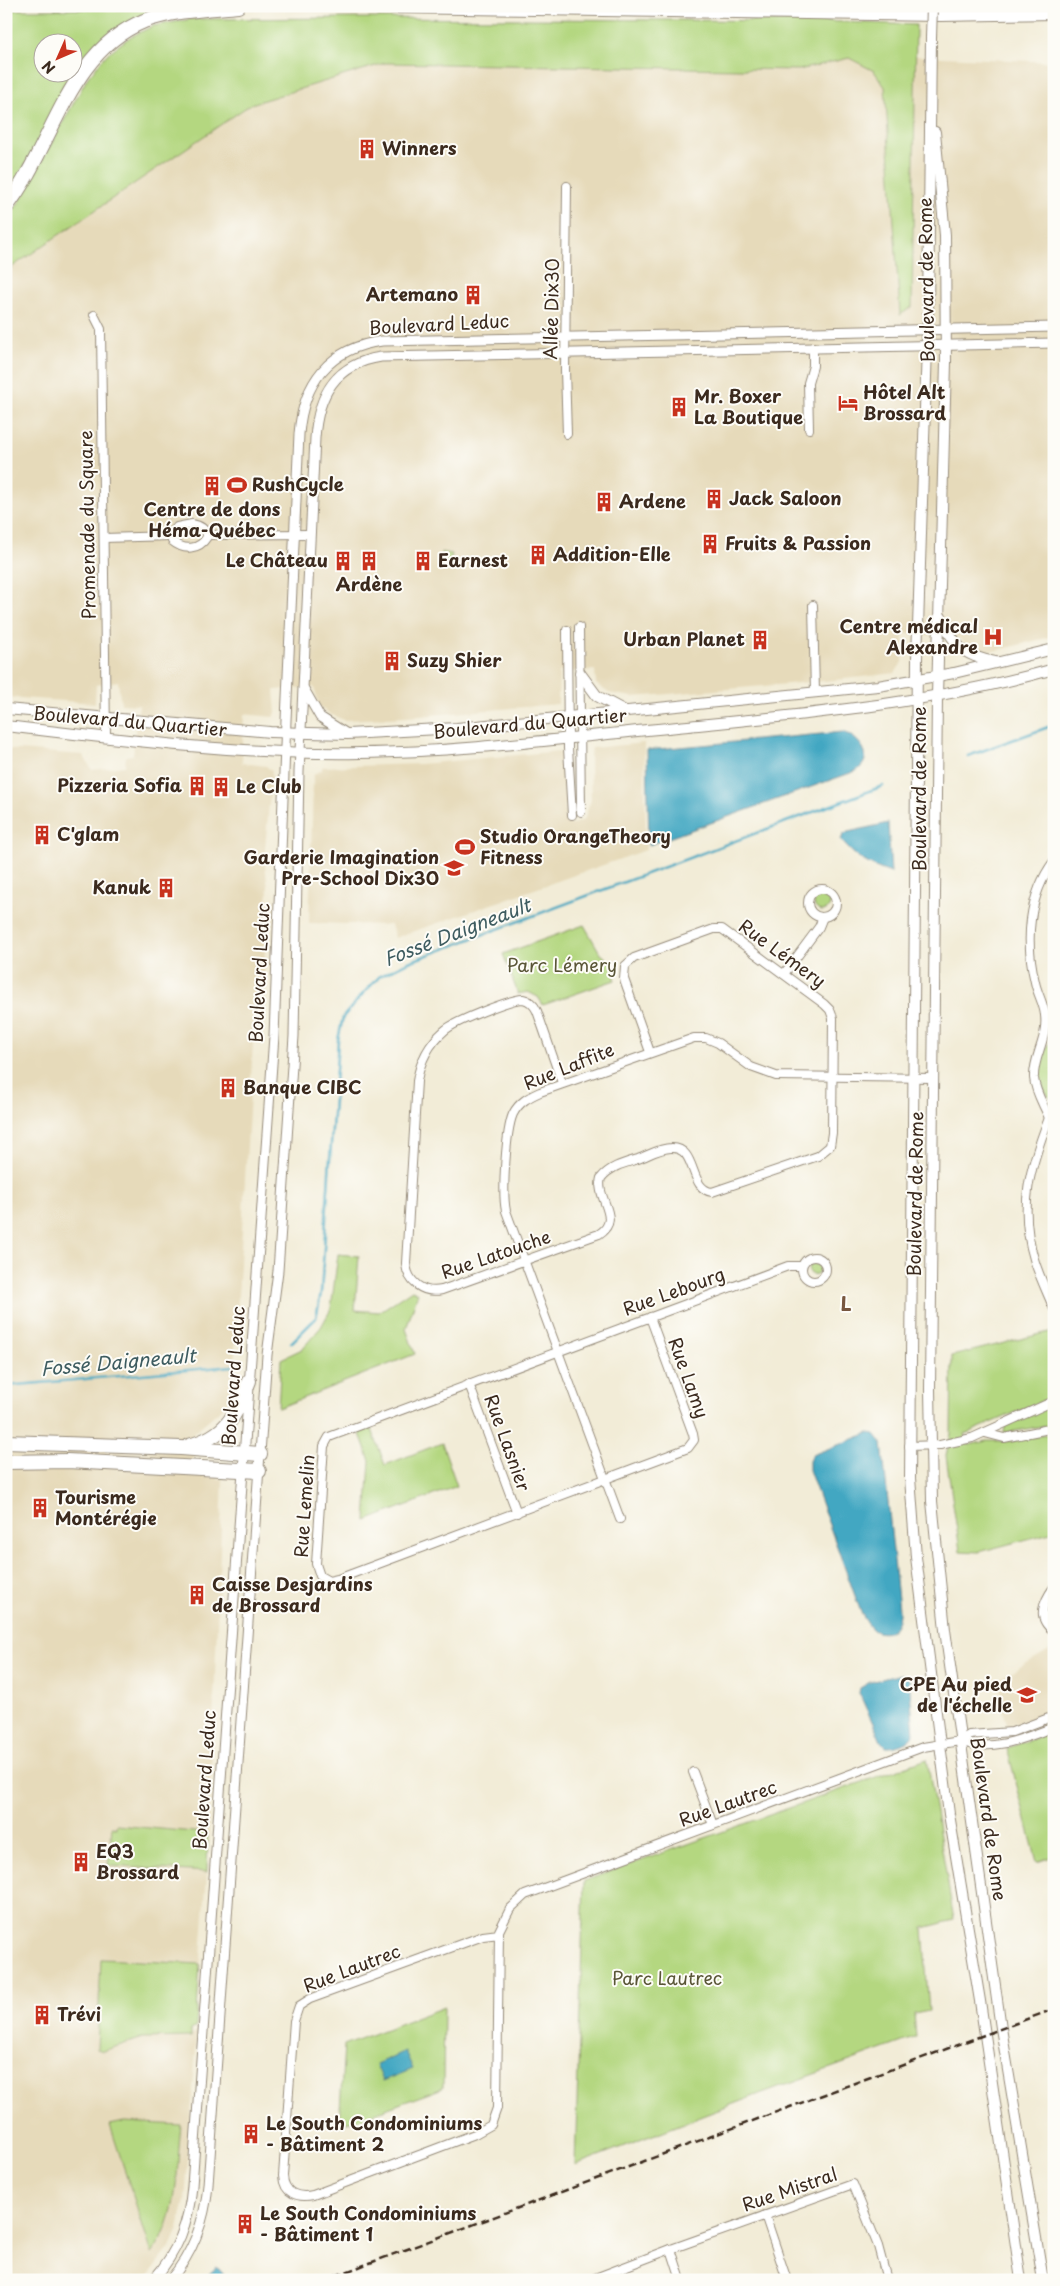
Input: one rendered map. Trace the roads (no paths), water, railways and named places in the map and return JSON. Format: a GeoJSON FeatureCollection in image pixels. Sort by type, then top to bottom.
{"type":"FeatureCollection","features":[{"type":"Feature","properties":{"kind":"highway"},"geometry":{"type":"LineString","coordinates":[[6,206],[22,182],[75,85],[92,59],[106,45],[130,28],[155,18],[181,12],[238,6]]}},
{"type":"Feature","properties":{"kind":"highway"},"geometry":{"type":"LineString","coordinates":[[393,6],[1054,12]]}},
{"type":"Feature","properties":{"kind":"highway"},"geometry":{"type":"LineString","coordinates":[[936,10],[1054,22]]}},
{"type":"Feature","properties":{"kind":"highway"},"geometry":{"type":"LineString","coordinates":[[181,1448],[208,1440],[225,1428],[235,1415],[249,1381]]}},
{"type":"Feature","properties":{"kind":"highway"},"geometry":{"type":"LineString","coordinates":[[6,1442],[181,1448],[260,1454]]}},
{"type":"Feature","properties":{"kind":"highway"},"geometry":{"type":"LineString","coordinates":[[6,1462],[67,1461],[260,1471]]}},
{"type":"Feature","properties":{"kind":"main road","name":"Boulevard de Rome"},"geometry":{"type":"LineString","coordinates":[[936,10],[931,38],[927,330],[917,680],[909,1446],[913,1524],[953,1843],[981,2009],[1021,2280]]}},
{"type":"Feature","properties":{"kind":"main road","name":"Boulevard de Rome"},"geometry":{"type":"LineString","coordinates":[[931,101],[945,235],[946,345],[937,696],[930,1446],[936,1552],[960,1741],[1001,2028],[1043,2280]]}},
{"type":"Feature","properties":{"kind":"main road"},"geometry":{"type":"LineString","coordinates":[[940,614],[951,638],[961,649],[977,658],[1001,663]]}},
{"type":"Feature","properties":{"kind":"main road","name":"Boulevard du Quartier"},"geometry":{"type":"LineString","coordinates":[[6,710],[301,734],[428,730],[815,693],[917,680],[1001,663],[1054,649]]}},
{"type":"Feature","properties":{"kind":"main road","name":"Boulevard du Quartier"},"geometry":{"type":"LineString","coordinates":[[6,726],[106,737],[284,752],[393,752],[835,711],[917,700],[1054,670]]}},
{"type":"Feature","properties":{"kind":"main road"},"geometry":{"type":"LineString","coordinates":[[580,673],[590,689],[602,700],[626,711]]}},
{"type":"Feature","properties":{"kind":"street","name":"Allée Dix30"},"geometry":{"type":"LineString","coordinates":[[567,186],[567,434]]}},
{"type":"Feature","properties":{"kind":"street","name":"Promenade du Square"},"geometry":{"type":"LineString","coordinates":[[94,315],[101,329],[106,737]]}},
{"type":"Feature","properties":{"kind":"street","name":"Boulevard Leduc"},"geometry":{"type":"LineString","coordinates":[[153,2280],[172,2255],[182,2234],[189,2212],[192,2191],[276,1012],[284,752],[295,534],[302,408],[308,392],[317,376],[337,357],[356,347],[382,341],[1054,327]]}},
{"type":"Feature","properties":{"kind":"street","name":"Boulevard Leduc"},"geometry":{"type":"LineString","coordinates":[[170,2280],[186,2257],[196,2237],[208,2193],[260,1454],[268,1355],[279,1262],[294,1036],[301,734],[315,438],[319,407],[330,385],[347,369],[364,361],[381,357],[1054,343]]}},
{"type":"Feature","properties":{"kind":"street"},"geometry":{"type":"LineString","coordinates":[[809,429],[808,383],[813,366],[813,347]]}},
{"type":"Feature","properties":{"kind":"street"},"geometry":{"type":"LineString","coordinates":[[170,536],[177,527],[192,524],[201,527],[208,535],[310,534]]}},
{"type":"Feature","properties":{"kind":"street"},"geometry":{"type":"LineString","coordinates":[[170,536],[176,545],[189,548],[201,544],[208,535]]}},
{"type":"Feature","properties":{"kind":"street"},"geometry":{"type":"LineString","coordinates":[[104,538],[170,536]]}},
{"type":"Feature","properties":{"kind":"street"},"geometry":{"type":"LineString","coordinates":[[813,605],[815,693]]}},
{"type":"Feature","properties":{"kind":"street"},"geometry":{"type":"LineString","coordinates":[[579,627],[581,812]]}},
{"type":"Feature","properties":{"kind":"street"},"geometry":{"type":"LineString","coordinates":[[567,630],[568,737],[572,815]]}},
{"type":"Feature","properties":{"kind":"street"},"geometry":{"type":"LineString","coordinates":[[303,686],[320,717],[348,734]]}},
{"type":"Feature","properties":{"kind":"street"},"geometry":{"type":"LineString","coordinates":[[1054,861],[1039,884],[1031,919],[1031,962],[1037,990],[1045,1013],[1046,1034],[1034,1076],[1037,1090],[1051,1114],[1031,1166],[1026,1204],[1027,1230],[1033,1258],[1054,1309]]}},
{"type":"Feature","properties":{"kind":"street"},"geometry":{"type":"LineString","coordinates":[[784,974],[819,927],[823,917]]}},
{"type":"Feature","properties":{"kind":"street","name":"Rue Lémery"},"geometry":{"type":"LineString","coordinates":[[650,1052],[624,980],[623,970],[630,960],[717,928],[732,935],[824,1004],[832,1014],[833,1077]]}},
{"type":"Feature","properties":{"kind":"street","name":"Rue Latouche"},"geometry":{"type":"LineString","coordinates":[[562,1083],[537,1011],[532,1003],[524,999],[516,1000],[458,1021],[446,1029],[429,1048],[418,1076],[406,1263],[410,1278],[422,1288],[439,1291],[604,1230],[610,1220],[600,1188],[601,1178],[614,1167],[665,1149],[676,1148],[685,1153],[699,1186],[704,1190],[712,1192],[822,1154],[829,1148],[832,1140],[833,1077]]}},
{"type":"Feature","properties":{"kind":"street"},"geometry":{"type":"LineString","coordinates":[[1045,1013],[1054,1021]]}},
{"type":"Feature","properties":{"kind":"street","name":"Rue Laffite"},"geometry":{"type":"LineString","coordinates":[[620,1519],[524,1261],[504,1201],[509,1128],[513,1114],[523,1101],[562,1083],[688,1039],[706,1038],[718,1043],[751,1067],[769,1074],[933,1078]]}},
{"type":"Feature","properties":{"kind":"street","name":"Rue Lebourg"},"geometry":{"type":"LineString","coordinates":[[557,1351],[788,1266],[802,1266]]}},
{"type":"Feature","properties":{"kind":"street","name":"Rue Lamy"},"geometry":{"type":"LineString","coordinates":[[606,1481],[682,1452],[694,1440],[650,1318]]}},
{"type":"Feature","properties":{"kind":"street","name":"Rue Lemelin"},"geometry":{"type":"LineString","coordinates":[[557,1351],[332,1435],[326,1440],[316,1569],[324,1579],[335,1580],[606,1481]]}},
{"type":"Feature","properties":{"kind":"street","name":"Rue Lasnier"},"geometry":{"type":"LineString","coordinates":[[469,1384],[517,1513]]}},
{"type":"Feature","properties":{"kind":"street"},"geometry":{"type":"LineString","coordinates":[[909,1446],[930,1446],[964,1440],[985,1433],[995,1426],[1054,1401]]}},
{"type":"Feature","properties":{"kind":"street"},"geometry":{"type":"LineString","coordinates":[[985,1433],[1004,1438],[1054,1428]]}},
{"type":"Feature","properties":{"kind":"street"},"geometry":{"type":"LineString","coordinates":[[1054,1587],[1044,1600],[1042,1608],[1045,1623],[1054,1631]]}},
{"type":"Feature","properties":{"kind":"street","name":"Rue Lautrec"},"geometry":{"type":"LineString","coordinates":[[499,1934],[483,1936],[310,1999],[298,2006],[294,2021],[283,2176],[285,2186],[291,2193],[302,2197],[313,2195],[475,2134],[490,2125],[497,2108],[499,1934],[510,1909],[529,1893],[924,1747],[960,1741],[969,1735],[1012,1732],[1054,1716]]}},
{"type":"Feature","properties":{"kind":"street","name":"Rue Lautrec"},"geometry":{"type":"LineString","coordinates":[[960,1741],[970,1745],[1004,1744],[1054,1728]]}},
{"type":"Feature","properties":{"kind":"street"},"geometry":{"type":"LineString","coordinates":[[693,1772],[713,1825]]}},
{"type":"Feature","properties":{"kind":"street","name":"Rue Mistral"},"geometry":{"type":"LineString","coordinates":[[590,2280],[852,2184],[878,2246],[887,2280]]}},
{"type":"Feature","properties":{"kind":"street"},"geometry":{"type":"LineString","coordinates":[[765,2215],[787,2280]]}},
{"type":"Feature","properties":{"kind":"street"},"geometry":{"type":"LineString","coordinates":[[671,2249],[681,2280]]}},
{"type":"Feature","properties":{"kind":"water"},"geometry":{"type":"Polygon","coordinates":[[[843,732],[860,744],[865,755],[862,766],[856,771],[649,845],[647,750],[843,732]]]}},
{"type":"Feature","properties":{"kind":"water"},"geometry":{"type":"Polygon","coordinates":[[[888,823],[891,873],[863,861],[841,840],[843,835],[848,832],[888,823]]]}},
{"type":"Feature","properties":{"kind":"water"},"geometry":{"type":"Polygon","coordinates":[[[869,1433],[875,1434],[882,1443],[899,1609],[898,1619],[894,1628],[881,1633],[873,1630],[862,1615],[809,1470],[809,1461],[812,1455],[869,1433]]]}},
{"type":"Feature","properties":{"kind":"water"},"geometry":{"type":"Polygon","coordinates":[[[901,1674],[909,1679],[914,1733],[903,1744],[886,1747],[881,1741],[859,1693],[860,1688],[870,1682],[901,1674]]]}},
{"type":"Feature","properties":{"kind":"water"},"geometry":{"type":"Polygon","coordinates":[[[405,2051],[413,2069],[383,2081],[376,2064],[405,2051]]]}},
{"type":"Feature","properties":{"kind":"water"},"geometry":{"type":"Polygon","coordinates":[[[217,2267],[224,2275],[219,2280],[202,2280],[217,2267]]]}},
{"type":"Feature","properties":{"kind":"waterway","name":"Fossé Daigneault"},"geometry":{"type":"LineString","coordinates":[[968,756],[1054,725]]}},
{"type":"Feature","properties":{"kind":"waterway","name":"Fossé Daigneault"},"geometry":{"type":"LineString","coordinates":[[291,1343],[316,1318],[321,1293],[338,1040],[343,1017],[380,976],[406,963],[883,786]]}},
{"type":"Feature","properties":{"kind":"waterway","name":"Fossé Daigneault"},"geometry":{"type":"LineString","coordinates":[[6,1386],[233,1366]]}},
{"type":"Feature","properties":{"kind":"railway"},"geometry":{"type":"LineString","coordinates":[[324,2280],[1054,2009]]}},
{"type":"Feature","properties":{"kind":"place","name":"Winners"},"geometry":{"type":"Point","coordinates":[367,149]}},
{"type":"Feature","properties":{"kind":"place","name":"Artemano"},"geometry":{"type":"Point","coordinates":[473,295]}},
{"type":"Feature","properties":{"kind":"place","name":"Hôtel Alt Brossard"},"geometry":{"type":"Point","coordinates":[848,403]}},
{"type":"Feature","properties":{"kind":"place","name":"Mr. Boxer La Boutique"},"geometry":{"type":"Point","coordinates":[679,407]}},
{"type":"Feature","properties":{"kind":"place","name":"RushCycle"},"geometry":{"type":"Point","coordinates":[237,485]}},
{"type":"Feature","properties":{"kind":"place","name":"Centre de dons Héma-Québec"},"geometry":{"type":"Point","coordinates":[212,486]}},
{"type":"Feature","properties":{"kind":"place","name":"Jack Saloon"},"geometry":{"type":"Point","coordinates":[714,499]}},
{"type":"Feature","properties":{"kind":"place","name":"Ardene"},"geometry":{"type":"Point","coordinates":[604,502]}},
{"type":"Feature","properties":{"kind":"place","name":"Fruits & Passion"},"geometry":{"type":"Point","coordinates":[710,544]}},
{"type":"Feature","properties":{"kind":"place","name":"Addition-Elle"},"geometry":{"type":"Point","coordinates":[538,555]}},
{"type":"Feature","properties":{"kind":"place","name":"Le Château"},"geometry":{"type":"Point","coordinates":[343,561]}},
{"type":"Feature","properties":{"kind":"place","name":"Ardène"},"geometry":{"type":"Point","coordinates":[369,561]}},
{"type":"Feature","properties":{"kind":"place","name":"Earnest"},"geometry":{"type":"Point","coordinates":[423,561]}},
{"type":"Feature","properties":{"kind":"place","name":"Centre médical Alexandre"},"geometry":{"type":"Point","coordinates":[993,637]}},
{"type":"Feature","properties":{"kind":"place","name":"Urban Planet"},"geometry":{"type":"Point","coordinates":[760,640]}},
{"type":"Feature","properties":{"kind":"place","name":"Suzy Shier"},"geometry":{"type":"Point","coordinates":[392,661]}},
{"type":"Feature","properties":{"kind":"place","name":"Pizzeria Sofia"},"geometry":{"type":"Point","coordinates":[197,786]}},
{"type":"Feature","properties":{"kind":"place","name":"Le Club"},"geometry":{"type":"Point","coordinates":[221,787]}},
{"type":"Feature","properties":{"kind":"place","name":"C'glam"},"geometry":{"type":"Point","coordinates":[42,835]}},
{"type":"Feature","properties":{"kind":"place","name":"Studio OrangeTheory Fitness"},"geometry":{"type":"Point","coordinates":[465,847]}},
{"type":"Feature","properties":{"kind":"place","name":"Garderie Imagination Pre-School Dix30"},"geometry":{"type":"Point","coordinates":[454,868]}},
{"type":"Feature","properties":{"kind":"place","name":"Kanuk"},"geometry":{"type":"Point","coordinates":[166,888]}},
{"type":"Feature","properties":{"kind":"place","name":"Banque CIBC"},"geometry":{"type":"Point","coordinates":[228,1088]}},
{"type":"Feature","properties":{"kind":"place","name":"Tourisme Montérégie"},"geometry":{"type":"Point","coordinates":[40,1508]}},
{"type":"Feature","properties":{"kind":"place","name":"Caisse Desjardins de Brossard"},"geometry":{"type":"Point","coordinates":[197,1595]}},
{"type":"Feature","properties":{"kind":"place","name":"CPE Au pied de l'échelle"},"geometry":{"type":"Point","coordinates":[1027,1695]}},
{"type":"Feature","properties":{"kind":"place","name":"EQ3 Brossard"},"geometry":{"type":"Point","coordinates":[81,1862]}},
{"type":"Feature","properties":{"kind":"place","name":"Trévi"},"geometry":{"type":"Point","coordinates":[42,2015]}},
{"type":"Feature","properties":{"kind":"place","name":"Le South Condominiums - Bâtiment 2"},"geometry":{"type":"Point","coordinates":[251,2134]}},
{"type":"Feature","properties":{"kind":"place","name":"Le South Condominiums - Bâtiment 1"},"geometry":{"type":"Point","coordinates":[245,2224]}},
{"type":"Feature","properties":{"kind":"district","name":"L"},"geometry":{"type":"Point","coordinates":[846,1304]}},
{"type":"Feature","properties":{"kind":"park label","name":"Parc Lémery"},"geometry":{"type":"Point","coordinates":[562,966]}},
{"type":"Feature","properties":{"kind":"park label","name":"Parc Lautrec"},"geometry":{"type":"Point","coordinates":[667,1979]}}]}
